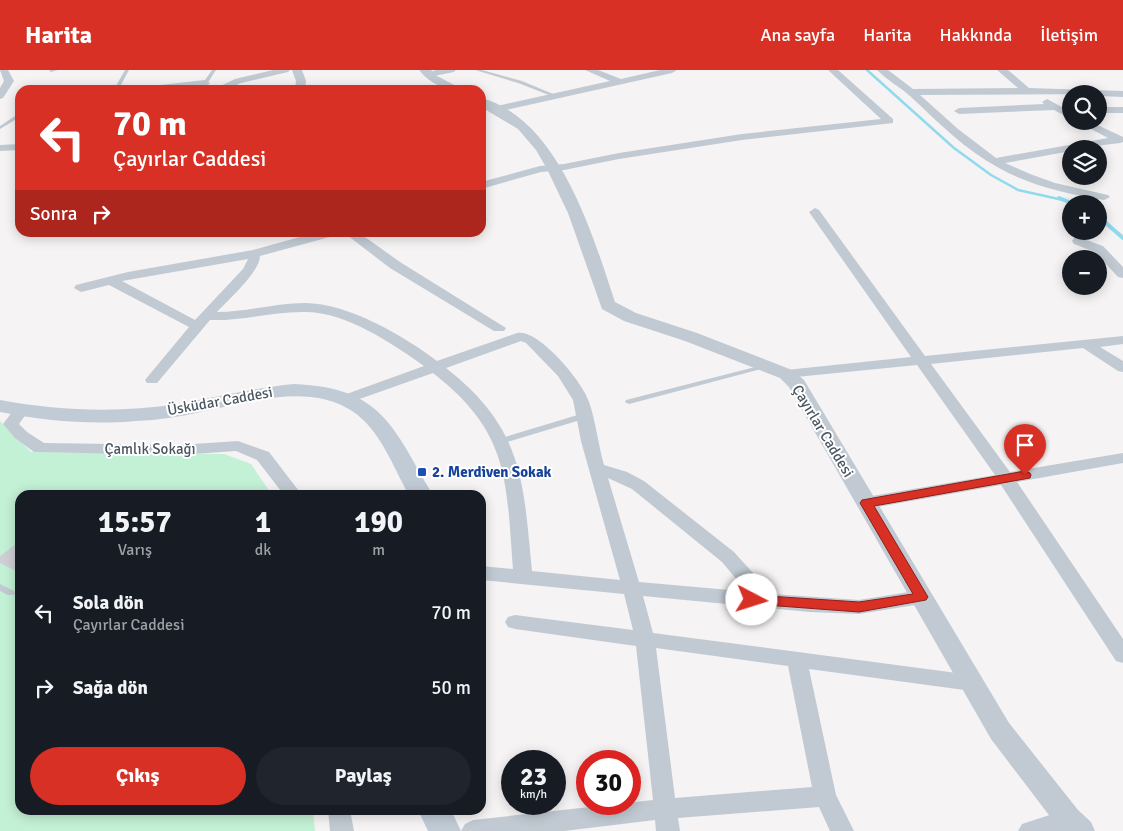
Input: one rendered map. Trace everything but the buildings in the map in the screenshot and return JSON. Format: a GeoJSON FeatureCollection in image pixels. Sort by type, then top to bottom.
{"type":"FeatureCollection","features":[{"type":"Feature","properties":{"kind":"main road","name":"Üsküdar Caddesi"},"geometry":{"type":"LineString","coordinates":[[0,406],[47,414],[113,416],[177,410],[279,390],[336,393],[358,406],[376,420],[418,490]]}},
{"type":"Feature","properties":{"kind":"main road"},"geometry":{"type":"LineString","coordinates":[[437,815],[445,831]]}},
{"type":"Feature","properties":{"kind":"street"},"geometry":{"type":"LineString","coordinates":[[0,96],[9,81],[4,70]]}},
{"type":"Feature","properties":{"kind":"street"},"geometry":{"type":"LineString","coordinates":[[229,85],[285,70]]}},
{"type":"Feature","properties":{"kind":"street"},"geometry":{"type":"LineString","coordinates":[[297,70],[301,85]]}},
{"type":"Feature","properties":{"kind":"street"},"geometry":{"type":"LineString","coordinates":[[427,72],[451,70]]}},
{"type":"Feature","properties":{"kind":"street"},"geometry":{"type":"LineString","coordinates":[[590,70],[619,81]]}},
{"type":"Feature","properties":{"kind":"street"},"geometry":{"type":"LineString","coordinates":[[488,107],[556,96],[672,70]]}},
{"type":"Feature","properties":{"kind":"street"},"geometry":{"type":"LineString","coordinates":[[486,185],[540,169],[742,137],[889,121],[833,70]]}},
{"type":"Feature","properties":{"kind":"street"},"geometry":{"type":"LineString","coordinates":[[882,70],[995,161],[1022,175],[1049,185],[1095,195]]}},
{"type":"Feature","properties":{"kind":"street"},"geometry":{"type":"LineString","coordinates":[[1002,70],[1030,92],[1062,112]]}},
{"type":"Feature","properties":{"kind":"street"},"geometry":{"type":"LineString","coordinates":[[427,72],[449,85]]}},
{"type":"Feature","properties":{"kind":"street"},"geometry":{"type":"LineString","coordinates":[[911,92],[1123,94]]}},
{"type":"Feature","properties":{"kind":"street","name":"Çayırlar Caddesi"},"geometry":{"type":"LineString","coordinates":[[488,107],[526,130],[554,168],[564,188],[608,304],[630,317],[691,337],[786,374],[797,384],[1000,731],[1075,825]]}},
{"type":"Feature","properties":{"kind":"street"},"geometry":{"type":"LineString","coordinates":[[959,111],[1062,109]]}},
{"type":"Feature","properties":{"kind":"street"},"geometry":{"type":"LineString","coordinates":[[1107,110],[1123,110]]}},
{"type":"Feature","properties":{"kind":"street"},"geometry":{"type":"LineString","coordinates":[[1100,130],[1121,140]]}},
{"type":"Feature","properties":{"kind":"street"},"geometry":{"type":"LineString","coordinates":[[995,161],[1121,140]]}},
{"type":"Feature","properties":{"kind":"street"},"geometry":{"type":"LineString","coordinates":[[0,148],[15,147]]}},
{"type":"Feature","properties":{"kind":"street"},"geometry":{"type":"LineString","coordinates":[[815,212],[1006,479],[1123,655]]}},
{"type":"Feature","properties":{"kind":"street"},"geometry":{"type":"LineString","coordinates":[[80,288],[110,280],[254,254],[315,237]]}},
{"type":"Feature","properties":{"kind":"street"},"geometry":{"type":"LineString","coordinates":[[356,237],[395,264],[499,328]]}},
{"type":"Feature","properties":{"kind":"street"},"geometry":{"type":"LineString","coordinates":[[1078,241],[1099,248],[1123,274]]}},
{"type":"Feature","properties":{"kind":"street"},"geometry":{"type":"LineString","coordinates":[[152,380],[248,271],[254,261],[254,254]]}},
{"type":"Feature","properties":{"kind":"street"},"geometry":{"type":"LineString","coordinates":[[110,280],[202,321],[300,308],[327,310],[342,314],[389,336],[435,367],[472,400],[488,419],[501,441],[513,480],[523,576]]}},
{"type":"Feature","properties":{"kind":"street"},"geometry":{"type":"LineString","coordinates":[[346,399],[522,336],[531,340],[564,373],[581,400],[589,441],[645,640],[667,820]]}},
{"type":"Feature","properties":{"kind":"street"},"geometry":{"type":"LineString","coordinates":[[786,374],[1123,340]]}},
{"type":"Feature","properties":{"kind":"street"},"geometry":{"type":"LineString","coordinates":[[1088,345],[1123,368]]}},
{"type":"Feature","properties":{"kind":"street","name":"Çamlık Sokağı"},"geometry":{"type":"LineString","coordinates":[[21,410],[11,424],[21,435],[40,448],[179,450],[238,446],[263,456],[289,490]]}},
{"type":"Feature","properties":{"kind":"street"},"geometry":{"type":"LineString","coordinates":[[866,503],[1122,459]]}},
{"type":"Feature","properties":{"kind":"street"},"geometry":{"type":"LineString","coordinates":[[598,469],[621,476],[638,486],[728,557],[746,578],[752,600]]}},
{"type":"Feature","properties":{"kind":"street"},"geometry":{"type":"LineString","coordinates":[[486,573],[752,600],[859,607],[921,597]]}},
{"type":"Feature","properties":{"kind":"street"},"geometry":{"type":"LineString","coordinates":[[515,622],[972,684]]}},
{"type":"Feature","properties":{"kind":"street"},"geometry":{"type":"LineString","coordinates":[[797,661],[825,796],[842,831]]}},
{"type":"Feature","properties":{"kind":"street"},"geometry":{"type":"LineString","coordinates":[[473,831],[667,820],[825,796]]}},
{"type":"Feature","properties":{"kind":"street"},"geometry":{"type":"LineString","coordinates":[[340,815],[342,831]]}},
{"type":"Feature","properties":{"kind":"street"},"geometry":{"type":"LineString","coordinates":[[1030,831],[1075,825]]}},
{"type":"Feature","properties":{"kind":"lane"},"geometry":{"type":"LineString","coordinates":[[120,84],[127,70]]}},
{"type":"Feature","properties":{"kind":"lane"},"geometry":{"type":"LineString","coordinates":[[204,85],[214,70]]}},
{"type":"Feature","properties":{"kind":"lane"},"geometry":{"type":"LineString","coordinates":[[477,70],[520,82],[556,96]]}},
{"type":"Feature","properties":{"kind":"lane"},"geometry":{"type":"LineString","coordinates":[[0,128],[15,118]]}},
{"type":"Feature","properties":{"kind":"lane"},"geometry":{"type":"LineString","coordinates":[[629,402],[767,366]]}},
{"type":"Feature","properties":{"kind":"lane"},"geometry":{"type":"LineString","coordinates":[[501,441],[584,416]]}},
{"type":"Feature","properties":{"kind":"lane"},"geometry":{"type":"LineString","coordinates":[[0,587],[11,593]]}},
{"type":"Feature","properties":{"kind":"green space"},"geometry":{"type":"Polygon","coordinates":[[[0,421],[31,452],[224,454],[251,464],[269,490],[15,490],[15,815],[313,815],[315,831],[0,831],[0,421]]]}},
{"type":"Feature","properties":{"kind":"waterway"},"geometry":{"type":"LineString","coordinates":[[867,70],[954,148],[991,175],[1018,190],[1062,200]]}},
{"type":"Feature","properties":{"kind":"waterway"},"geometry":{"type":"LineString","coordinates":[[1107,224],[1123,238]]}},
{"type":"Feature","properties":{"kind":"place","name":"2. Merdiven Sokak"},"geometry":{"type":"Point","coordinates":[422,472]}},
{"type":"Feature","properties":{"kind":"route"},"geometry":{"type":"LineString","coordinates":[[752,600],[859,607],[921,597],[866,503],[1025,475]]}}]}
